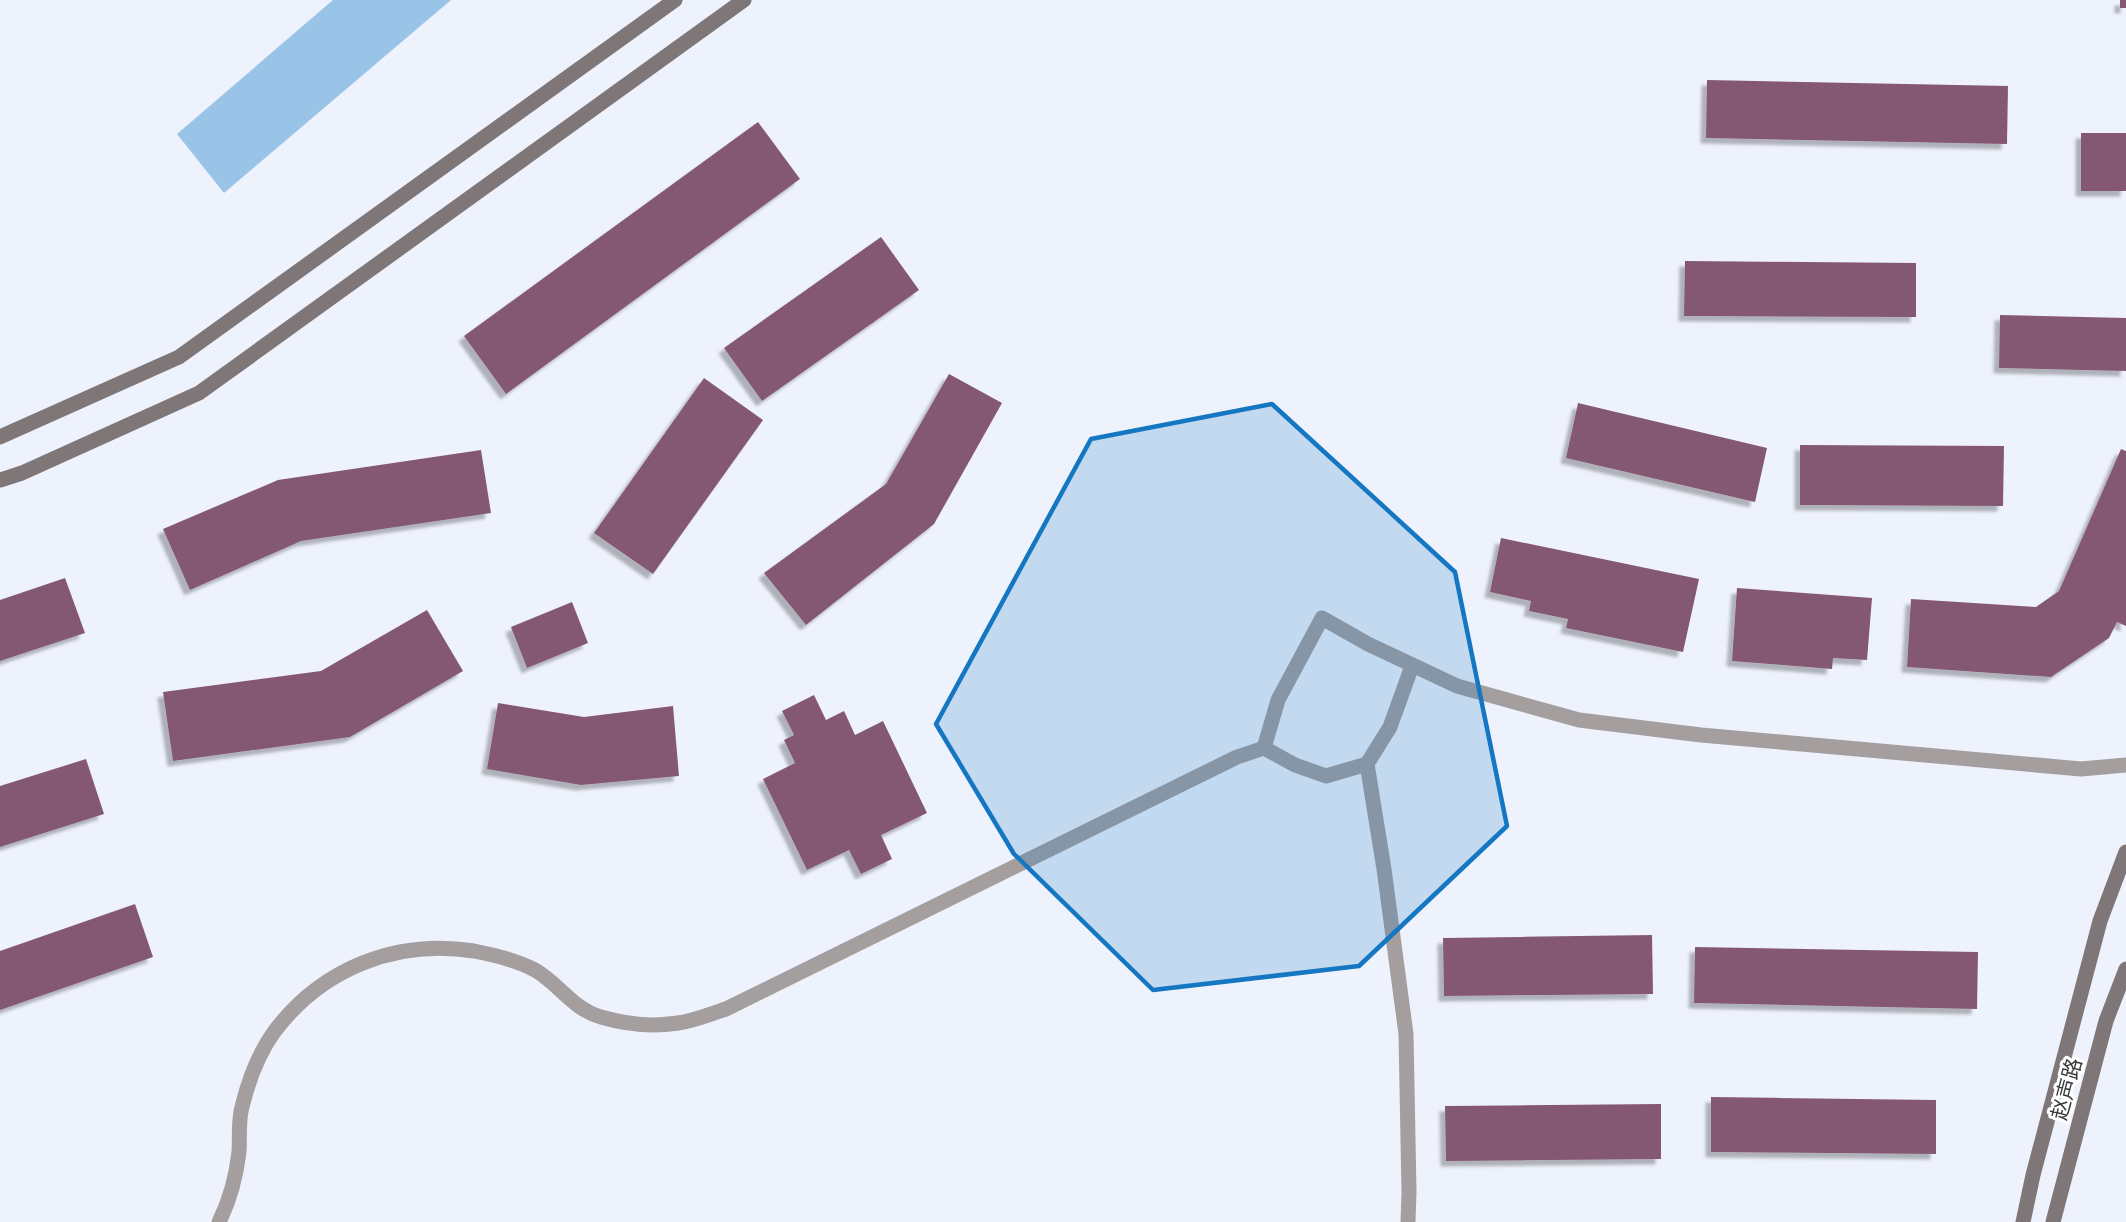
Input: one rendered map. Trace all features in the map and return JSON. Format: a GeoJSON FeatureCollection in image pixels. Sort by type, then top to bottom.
{"type":"FeatureCollection","features":[{"type":"Feature","properties":{"kind":"main road"},"geometry":{"type":"LineString","coordinates":[[0,437],[179,357],[675,0]]}},
{"type":"Feature","properties":{"kind":"main road"},"geometry":{"type":"LineString","coordinates":[[0,480],[22,473],[200,393],[744,0]]}},
{"type":"Feature","properties":{"kind":"main road"},"geometry":{"type":"LineString","coordinates":[[2023,1222],[2032,1175],[2100,921],[2126,852]]}},
{"type":"Feature","properties":{"kind":"main road","name":"赵声路"},"geometry":{"type":"LineString","coordinates":[[2053,1222],[2106,1021],[2126,969]]}},
{"type":"Feature","properties":{"kind":"lane"},"geometry":{"type":"LineString","coordinates":[[1264,748],[1278,700],[1322,618],[1412,666],[1457,686],[1579,720],[1701,735],[2082,769],[2126,765]]}},
{"type":"Feature","properties":{"kind":"lane"},"geometry":{"type":"LineString","coordinates":[[1408,1222],[1406,1034],[1384,869],[1367,764],[1390,727],[1412,666]]}},
{"type":"Feature","properties":{"kind":"lane"},"geometry":{"type":"LineString","coordinates":[[219,1222],[233,1192],[241,1109],[256,1066],[274,1032],[313,990],[361,962],[408,949],[453,948],[498,955],[536,970],[570,999],[598,1017],[635,1024],[678,1023],[726,1009],[1237,758],[1264,748],[1295,765],[1326,776],[1367,764]]}},
{"type":"Feature","properties":{"kind":"highlighted area"},"geometry":{"type":"Polygon","coordinates":[[[1272,404],[1455,572],[1507,826],[1359,966],[1153,990],[1014,854],[936,724],[1091,439],[1272,404]]]}},
{"type":"Feature","properties":{"kind":"water"},"geometry":{"type":"Polygon","coordinates":[[[333,0],[451,0],[224,193],[177,134],[333,0]]]}},
{"type":"Feature","properties":{"kind":"building"},"geometry":{"type":"Polygon","coordinates":[[[2120,0],[2126,0],[2126,8],[2120,8],[2120,0]]]}},
{"type":"Feature","properties":{"kind":"building"},"geometry":{"type":"Polygon","coordinates":[[[1707,80],[2008,86],[2007,144],[1706,138],[1707,80]]]}},
{"type":"Feature","properties":{"kind":"building"},"geometry":{"type":"Polygon","coordinates":[[[758,122],[800,179],[506,394],[464,336],[758,122]]]}},
{"type":"Feature","properties":{"kind":"building"},"geometry":{"type":"Polygon","coordinates":[[[2081,133],[2126,133],[2126,191],[2081,191],[2081,133]]]}},
{"type":"Feature","properties":{"kind":"building"},"geometry":{"type":"Polygon","coordinates":[[[881,237],[919,290],[762,401],[724,348],[881,237]]]}},
{"type":"Feature","properties":{"kind":"building"},"geometry":{"type":"Polygon","coordinates":[[[1685,261],[1916,263],[1916,317],[1684,316],[1685,261]]]}},
{"type":"Feature","properties":{"kind":"building"},"geometry":{"type":"Polygon","coordinates":[[[2000,315],[2126,318],[2126,371],[1999,368],[2000,315]]]}},
{"type":"Feature","properties":{"kind":"building"},"geometry":{"type":"Polygon","coordinates":[[[949,374],[1002,403],[934,524],[806,625],[764,573],[886,484],[949,374]]]}},
{"type":"Feature","properties":{"kind":"building"},"geometry":{"type":"Polygon","coordinates":[[[704,378],[763,420],[653,574],[594,533],[704,378]]]}},
{"type":"Feature","properties":{"kind":"building"},"geometry":{"type":"Polygon","coordinates":[[[1578,403],[1767,448],[1755,502],[1566,458],[1578,403]]]}},
{"type":"Feature","properties":{"kind":"building"},"geometry":{"type":"Polygon","coordinates":[[[1800,445],[2004,446],[2003,506],[1800,505],[1800,445]]]}},
{"type":"Feature","properties":{"kind":"building"},"geometry":{"type":"Polygon","coordinates":[[[2121,449],[2126,451],[2126,626],[2117,622],[2109,638],[2051,677],[1907,667],[1911,599],[2036,607],[2059,591],[2121,449]]]}},
{"type":"Feature","properties":{"kind":"building"},"geometry":{"type":"Polygon","coordinates":[[[481,450],[491,513],[301,541],[190,590],[163,529],[278,480],[481,450]]]}},
{"type":"Feature","properties":{"kind":"building"},"geometry":{"type":"Polygon","coordinates":[[[1501,538],[1699,579],[1683,652],[1566,628],[1568,619],[1529,611],[1531,601],[1490,592],[1501,538]]]}},
{"type":"Feature","properties":{"kind":"building"},"geometry":{"type":"Polygon","coordinates":[[[65,578],[85,633],[0,661],[0,600],[65,578]]]}},
{"type":"Feature","properties":{"kind":"building"},"geometry":{"type":"Polygon","coordinates":[[[1737,588],[1872,598],[1867,660],[1833,658],[1832,669],[1732,661],[1737,588]]]}},
{"type":"Feature","properties":{"kind":"building"},"geometry":{"type":"Polygon","coordinates":[[[572,602],[588,643],[527,668],[511,627],[572,602]]]}},
{"type":"Feature","properties":{"kind":"building"},"geometry":{"type":"Polygon","coordinates":[[[427,610],[463,671],[350,737],[173,761],[163,692],[321,671],[427,610]]]}},
{"type":"Feature","properties":{"kind":"building"},"geometry":{"type":"Polygon","coordinates":[[[814,695],[826,720],[844,711],[855,735],[883,721],[927,813],[881,835],[892,859],[861,874],[849,850],[807,870],[763,779],[795,763],[784,740],[794,735],[782,711],[814,695]]]}},
{"type":"Feature","properties":{"kind":"building"},"geometry":{"type":"Polygon","coordinates":[[[498,703],[584,717],[673,706],[679,776],[581,785],[487,769],[498,703]]]}},
{"type":"Feature","properties":{"kind":"building"},"geometry":{"type":"Polygon","coordinates":[[[86,759],[104,814],[0,847],[0,786],[86,759]]]}},
{"type":"Feature","properties":{"kind":"building"},"geometry":{"type":"Polygon","coordinates":[[[135,904],[153,957],[0,1010],[0,951],[135,904]]]}},
{"type":"Feature","properties":{"kind":"building"},"geometry":{"type":"Polygon","coordinates":[[[1652,935],[1653,994],[1444,996],[1443,938],[1652,935]]]}},
{"type":"Feature","properties":{"kind":"building"},"geometry":{"type":"Polygon","coordinates":[[[1695,947],[1978,952],[1977,1009],[1694,1003],[1695,947]]]}},
{"type":"Feature","properties":{"kind":"building"},"geometry":{"type":"Polygon","coordinates":[[[1711,1097],[1936,1100],[1936,1154],[1711,1152],[1711,1097]]]}},
{"type":"Feature","properties":{"kind":"building"},"geometry":{"type":"Polygon","coordinates":[[[1661,1104],[1661,1159],[1446,1161],[1445,1106],[1661,1104]]]}}]}
